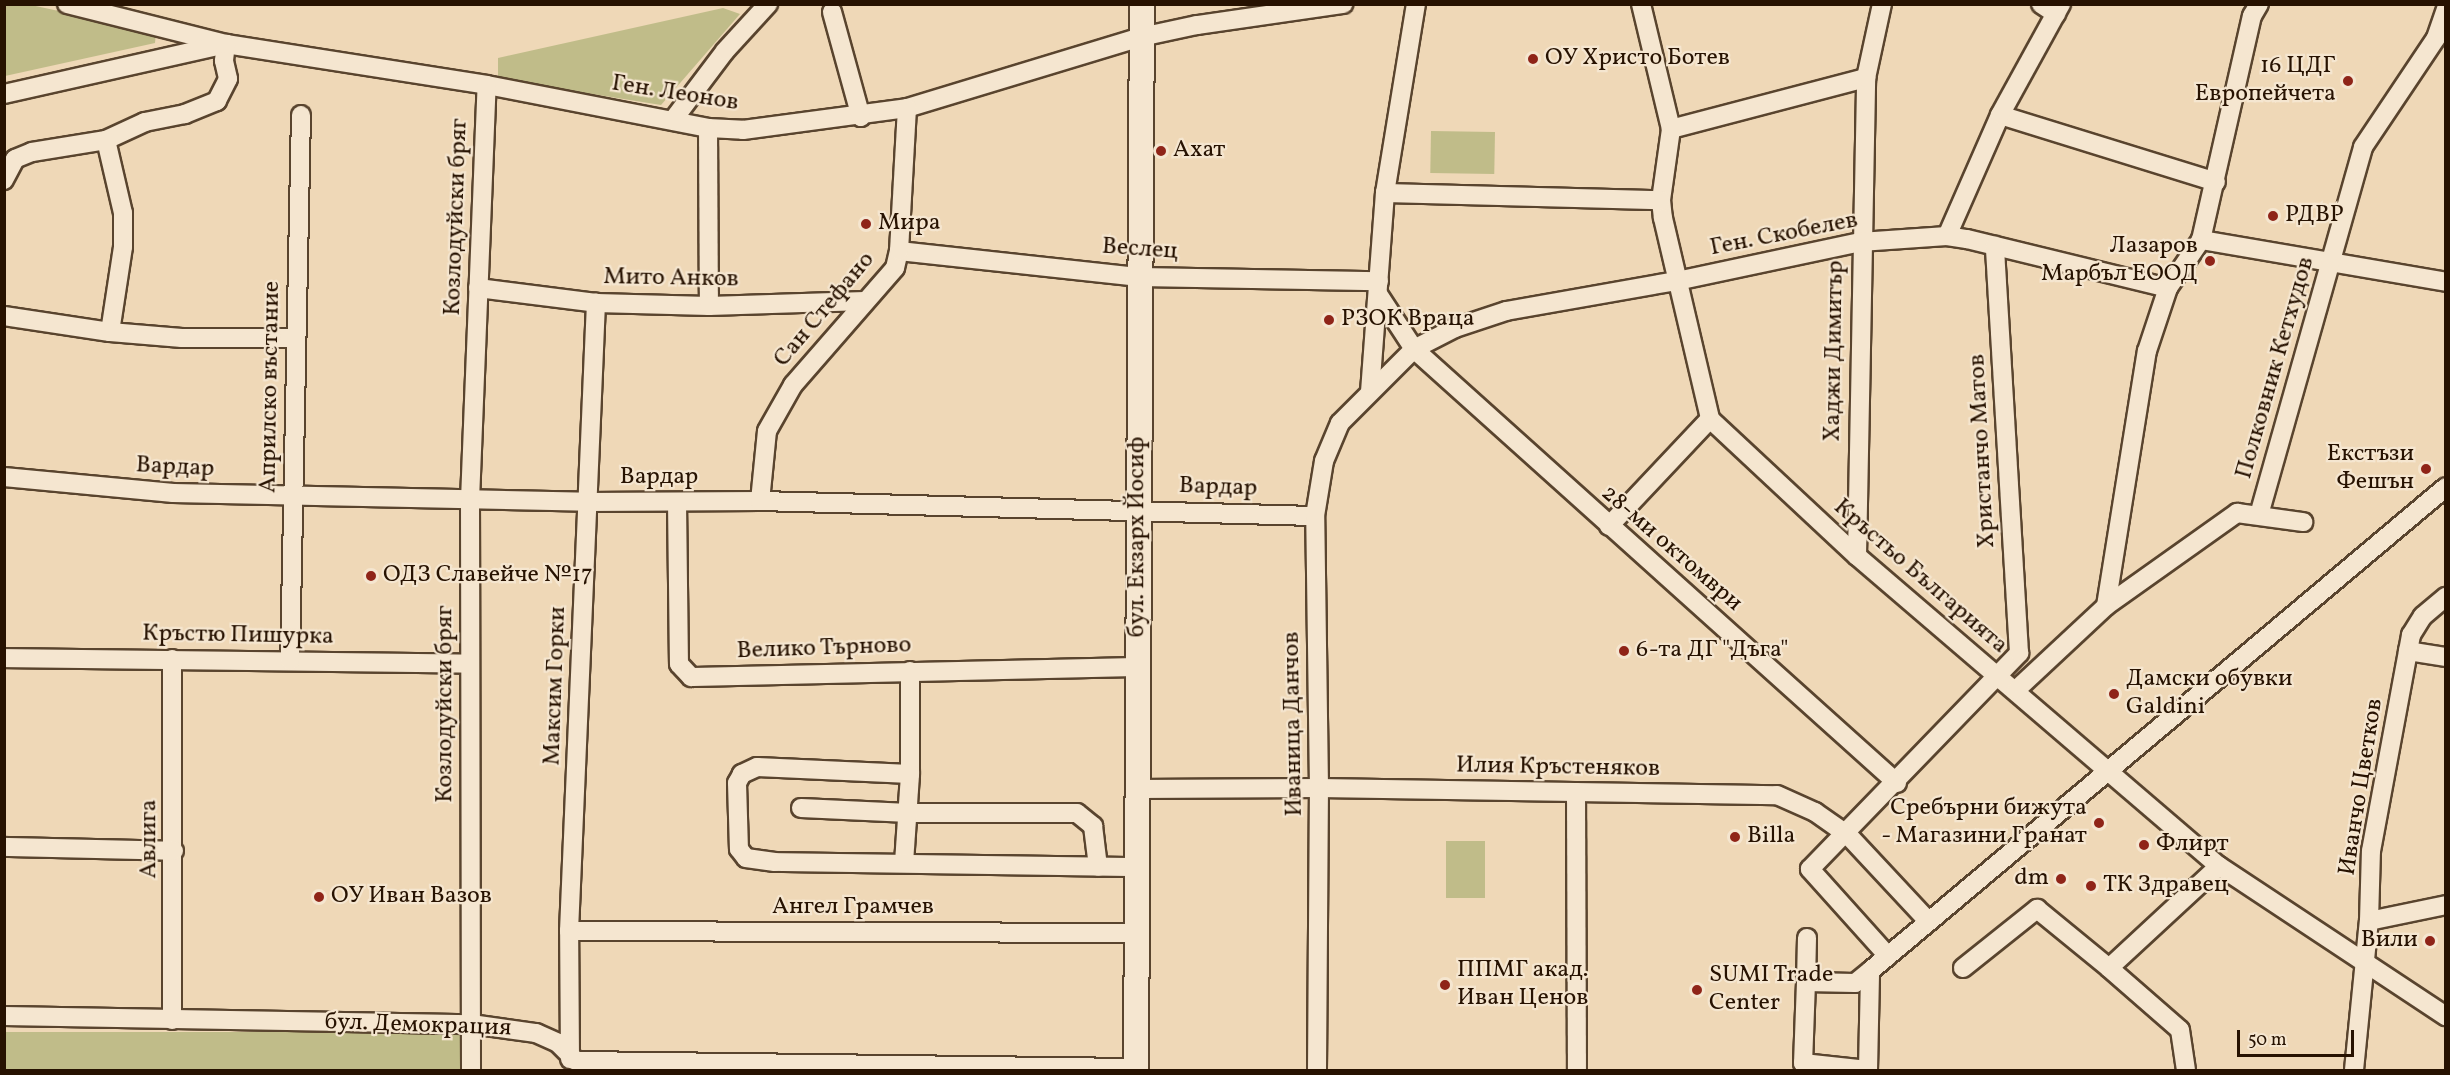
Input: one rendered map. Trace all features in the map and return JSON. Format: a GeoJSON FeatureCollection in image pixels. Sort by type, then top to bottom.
{"type":"FeatureCollection","features":[{"type":"Feature","properties":{"kind":"street","name":"Ген. Леонов"},"geometry":{"type":"LineString","coordinates":[[67,4],[226,44],[486,85],[708,128],[743,130],[861,117],[907,108],[1141,37],[1263,10],[1343,4]]}},
{"type":"Feature","properties":{"kind":"street"},"geometry":{"type":"LineString","coordinates":[[672,120],[725,51],[768,4]]}},
{"type":"Feature","properties":{"kind":"street","name":"бул. Екзарх Йосиф"},"geometry":{"type":"LineString","coordinates":[[1139,1070],[1137,789],[1142,4]]}},
{"type":"Feature","properties":{"kind":"street"},"geometry":{"type":"LineString","coordinates":[[1370,392],[1385,193],[1416,4]]}},
{"type":"Feature","properties":{"kind":"street"},"geometry":{"type":"LineString","coordinates":[[1609,526],[1710,419],[1677,281],[1661,200],[1671,129],[1641,4]]}},
{"type":"Feature","properties":{"kind":"street","name":"Хаджи Димитър"},"geometry":{"type":"LineString","coordinates":[[1857,556],[1860,242],[1866,78],[1882,4]]}},
{"type":"Feature","properties":{"kind":"street"},"geometry":{"type":"LineString","coordinates":[[2106,606],[2147,351],[2168,288],[2201,240],[2252,16],[2259,4]]}},
{"type":"Feature","properties":{"kind":"street"},"geometry":{"type":"LineString","coordinates":[[1947,236],[2000,115],[2053,8]]}},
{"type":"Feature","properties":{"kind":"street","name":"Полковник Кетхудов"},"geometry":{"type":"LineString","coordinates":[[2259,515],[2363,147],[2441,41],[2445,9]]}},
{"type":"Feature","properties":{"kind":"street"},"geometry":{"type":"LineString","coordinates":[[832,12],[861,117]]}},
{"type":"Feature","properties":{"kind":"street"},"geometry":{"type":"LineString","coordinates":[[4,94],[226,44],[224,61],[228,79],[217,101],[185,114],[146,122],[106,140],[32,152],[15,159],[4,180]]}},
{"type":"Feature","properties":{"kind":"street"},"geometry":{"type":"LineString","coordinates":[[1671,129],[1866,78]]}},
{"type":"Feature","properties":{"kind":"street","name":"Козлодуйски бряг"},"geometry":{"type":"LineString","coordinates":[[471,1071],[470,500],[486,85]]}},
{"type":"Feature","properties":{"kind":"street","name":"Сан Стефано"},"geometry":{"type":"LineString","coordinates":[[760,501],[767,431],[792,386],[895,268],[899,251],[907,108]]}},
{"type":"Feature","properties":{"kind":"street","name":"Априлско въстание"},"geometry":{"type":"LineString","coordinates":[[290,661],[301,115]]}},
{"type":"Feature","properties":{"kind":"street"},"geometry":{"type":"LineString","coordinates":[[2000,115],[2216,182]]}},
{"type":"Feature","properties":{"kind":"street"},"geometry":{"type":"LineString","coordinates":[[708,128],[709,306]]}},
{"type":"Feature","properties":{"kind":"street"},"geometry":{"type":"LineString","coordinates":[[106,140],[123,213],[123,247],[110,333]]}},
{"type":"Feature","properties":{"kind":"street"},"geometry":{"type":"LineString","coordinates":[[1385,193],[1661,200]]}},
{"type":"Feature","properties":{"kind":"street","name":"Ген. Скобелев"},"geometry":{"type":"LineString","coordinates":[[1370,392],[1414,349],[1455,328],[1506,311],[1677,281],[1860,242],[1947,236],[2168,288]]}},
{"type":"Feature","properties":{"kind":"street"},"geometry":{"type":"LineString","coordinates":[[2201,240],[2445,282]]}},
{"type":"Feature","properties":{"kind":"street","name":"Христанчо Матов"},"geometry":{"type":"LineString","coordinates":[[1995,246],[2019,653],[2016,690]]}},
{"type":"Feature","properties":{"kind":"street","name":"Веслец"},"geometry":{"type":"LineString","coordinates":[[899,251],[1140,277],[1378,288]]}},
{"type":"Feature","properties":{"kind":"street","name":"Мито Анков"},"geometry":{"type":"LineString","coordinates":[[478,288],[596,303],[709,306],[865,301]]}},
{"type":"Feature","properties":{"kind":"street","name":"28-ми октомври"},"geometry":{"type":"LineString","coordinates":[[1378,288],[1414,349],[1897,783]]}},
{"type":"Feature","properties":{"kind":"street","name":"Максим Горки"},"geometry":{"type":"LineString","coordinates":[[570,1062],[569,931],[596,303]]}},
{"type":"Feature","properties":{"kind":"street"},"geometry":{"type":"LineString","coordinates":[[4,316],[110,333],[182,338],[295,338]]}},
{"type":"Feature","properties":{"kind":"street","name":"Иваница Данчов"},"geometry":{"type":"LineString","coordinates":[[1317,1071],[1319,788],[1315,516],[1324,461],[1340,423],[1370,392]]}},
{"type":"Feature","properties":{"kind":"street","name":"Кръстьо Българията"},"geometry":{"type":"LineString","coordinates":[[1710,419],[1857,556],[2219,866],[2445,1016]]}},
{"type":"Feature","properties":{"kind":"street","name":"Вардар"},"geometry":{"type":"LineString","coordinates":[[4,477],[173,493],[294,497],[588,502],[760,501],[1315,516]]}},
{"type":"Feature","properties":{"kind":"street"},"geometry":{"type":"LineString","coordinates":[[1806,982],[1855,983],[2109,772],[2445,487]]}},
{"type":"Feature","properties":{"kind":"street","name":"Велико Търново"},"geometry":{"type":"LineString","coordinates":[[677,502],[679,664],[684,673],[692,677],[910,670],[1138,667]]}},
{"type":"Feature","properties":{"kind":"street"},"geometry":{"type":"LineString","coordinates":[[2016,690],[2050,661],[2106,606],[2237,513],[2303,522]]}},
{"type":"Feature","properties":{"kind":"street","name":"Иванчо Цветков"},"geometry":{"type":"LineString","coordinates":[[2354,1071],[2362,963],[2369,921],[2371,851],[2408,651],[2416,624],[2445,597]]}},
{"type":"Feature","properties":{"kind":"street"},"geometry":{"type":"LineString","coordinates":[[2408,651],[2445,657]]}},
{"type":"Feature","properties":{"kind":"street"},"geometry":{"type":"LineString","coordinates":[[1888,956],[1810,869],[1897,783],[2019,653]]}},
{"type":"Feature","properties":{"kind":"street","name":"Кръстю Пишурка"},"geometry":{"type":"LineString","coordinates":[[4,658],[172,658],[470,664]]}},
{"type":"Feature","properties":{"kind":"street","name":"Авлига"},"geometry":{"type":"LineString","coordinates":[[172,658],[174,851],[172,1020]]}},
{"type":"Feature","properties":{"kind":"street"},"geometry":{"type":"LineString","coordinates":[[904,863],[909,813],[910,670]]}},
{"type":"Feature","properties":{"kind":"street"},"geometry":{"type":"LineString","coordinates":[[910,774],[757,767],[742,774],[737,783],[739,849],[746,858],[775,862],[1137,867]]}},
{"type":"Feature","properties":{"kind":"street","name":"Илия Кръстеняков"},"geometry":{"type":"LineString","coordinates":[[1137,789],[1319,788],[1777,795],[1815,812],[1847,834],[1929,922]]}},
{"type":"Feature","properties":{"kind":"street"},"geometry":{"type":"LineString","coordinates":[[1576,792],[1577,1071]]}},
{"type":"Feature","properties":{"kind":"street"},"geometry":{"type":"LineString","coordinates":[[801,808],[909,813],[1077,813],[1093,826],[1098,867]]}},
{"type":"Feature","properties":{"kind":"street"},"geometry":{"type":"LineString","coordinates":[[4,847],[174,851]]}},
{"type":"Feature","properties":{"kind":"street"},"geometry":{"type":"LineString","coordinates":[[2109,968],[2219,866]]}},
{"type":"Feature","properties":{"kind":"street"},"geometry":{"type":"LineString","coordinates":[[2369,921],[2445,905]]}},
{"type":"Feature","properties":{"kind":"street"},"geometry":{"type":"LineString","coordinates":[[1963,968],[2037,909],[2180,1030],[2186,1071]]}},
{"type":"Feature","properties":{"kind":"street","name":"Ангел Грамчев"},"geometry":{"type":"LineString","coordinates":[[569,931],[1137,933]]}},
{"type":"Feature","properties":{"kind":"street"},"geometry":{"type":"LineString","coordinates":[[1807,938],[1803,1067],[1868,1070],[1870,971]]}},
{"type":"Feature","properties":{"kind":"street","name":"бул. Демокрация"},"geometry":{"type":"LineString","coordinates":[[4,1016],[471,1024],[536,1033],[570,1062],[1139,1070]]}},
{"type":"Feature","properties":{"kind":"shaded area"},"geometry":{"type":"Polygon","coordinates":[[[4,5],[31,5],[156,32],[155,43],[5,76],[4,5]]]}},
{"type":"Feature","properties":{"kind":"shaded area"},"geometry":{"type":"Polygon","coordinates":[[[723,8],[740,14],[661,105],[498,79],[498,58],[723,8]]]}},
{"type":"Feature","properties":{"kind":"shaded area"},"geometry":{"type":"Polygon","coordinates":[[[1431,131],[1495,132],[1494,174],[1430,173],[1431,131]]]}},
{"type":"Feature","properties":{"kind":"shaded area"},"geometry":{"type":"Polygon","coordinates":[[[1446,841],[1485,841],[1485,898],[1446,898],[1446,841]]]}},
{"type":"Feature","properties":{"kind":"shaded area"},"geometry":{"type":"Polygon","coordinates":[[[5,1032],[461,1032],[461,1070],[5,1070],[5,1032]]]}},
{"type":"Feature","properties":{"kind":"place","name":"ОУ Христо Ботев"},"geometry":{"type":"Point","coordinates":[1533,59]}},
{"type":"Feature","properties":{"kind":"place","name":"16 ЦДГ Европейчета"},"geometry":{"type":"Point","coordinates":[2348,81]}},
{"type":"Feature","properties":{"kind":"place","name":"Ахат"},"geometry":{"type":"Point","coordinates":[1161,151]}},
{"type":"Feature","properties":{"kind":"place","name":"РДВР"},"geometry":{"type":"Point","coordinates":[2273,216]}},
{"type":"Feature","properties":{"kind":"place","name":"Мира"},"geometry":{"type":"Point","coordinates":[866,224]}},
{"type":"Feature","properties":{"kind":"place","name":"Лазаров Марбъл ЕООД"},"geometry":{"type":"Point","coordinates":[2210,261]}},
{"type":"Feature","properties":{"kind":"place","name":"РЗОК Враца"},"geometry":{"type":"Point","coordinates":[1329,320]}},
{"type":"Feature","properties":{"kind":"place","name":"Екстъзи Фешън"},"geometry":{"type":"Point","coordinates":[2426,469]}},
{"type":"Feature","properties":{"kind":"place","name":"ОДЗ Славейче №17"},"geometry":{"type":"Point","coordinates":[371,576]}},
{"type":"Feature","properties":{"kind":"place","name":"6-та ДГ \"Дъга\""},"geometry":{"type":"Point","coordinates":[1624,651]}},
{"type":"Feature","properties":{"kind":"place","name":"Дамски обувки Galdini"},"geometry":{"type":"Point","coordinates":[2114,694]}},
{"type":"Feature","properties":{"kind":"place","name":"Сребърни бижута - Магазини Гранат"},"geometry":{"type":"Point","coordinates":[2099,823]}},
{"type":"Feature","properties":{"kind":"place","name":"Billa"},"geometry":{"type":"Point","coordinates":[1735,837]}},
{"type":"Feature","properties":{"kind":"place","name":"Флирт"},"geometry":{"type":"Point","coordinates":[2144,845]}},
{"type":"Feature","properties":{"kind":"place","name":"dm"},"geometry":{"type":"Point","coordinates":[2061,879]}},
{"type":"Feature","properties":{"kind":"place","name":"ТК Здравец"},"geometry":{"type":"Point","coordinates":[2091,886]}},
{"type":"Feature","properties":{"kind":"place","name":"ОУ Иван Вазов"},"geometry":{"type":"Point","coordinates":[319,897]}},
{"type":"Feature","properties":{"kind":"place","name":"Вили"},"geometry":{"type":"Point","coordinates":[2430,941]}},
{"type":"Feature","properties":{"kind":"place","name":"ППМГ акад. Иван Ценов"},"geometry":{"type":"Point","coordinates":[1445,985]}},
{"type":"Feature","properties":{"kind":"place","name":"SUMI Trade Center"},"geometry":{"type":"Point","coordinates":[1697,990]}}]}
